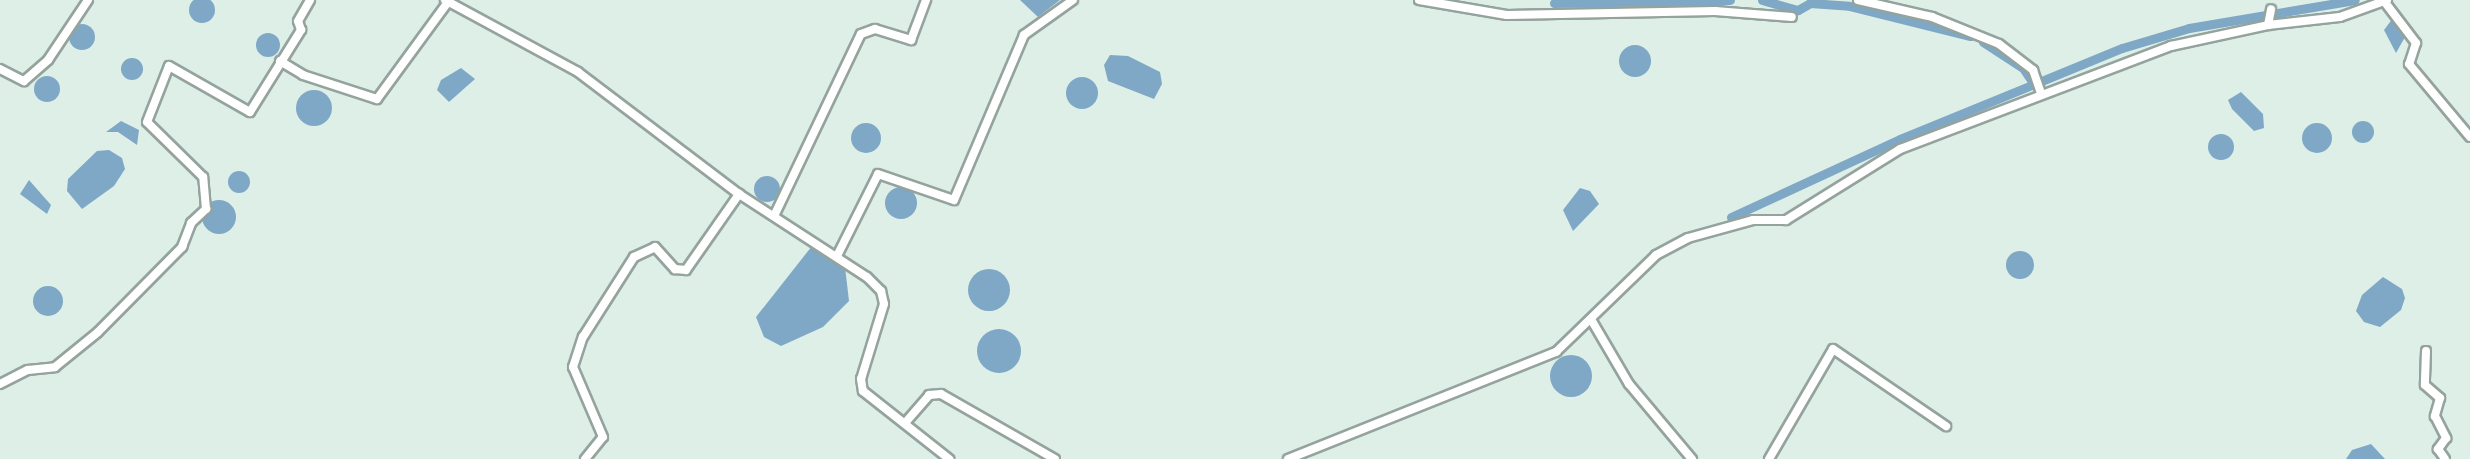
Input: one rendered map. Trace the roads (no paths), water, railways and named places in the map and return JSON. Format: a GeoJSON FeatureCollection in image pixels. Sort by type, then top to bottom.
{"type":"FeatureCollection","features":[{"type":"Feature","properties":{"kind":"street"},"geometry":{"type":"LineString","coordinates":[[0,69],[24,81],[48,60],[88,0]]}},
{"type":"Feature","properties":{"kind":"street"},"geometry":{"type":"LineString","coordinates":[[0,384],[28,370],[55,367],[98,332],[182,247],[190,223],[206,208],[203,177],[147,122],[170,65],[249,112],[301,30],[298,21],[310,0]]}},
{"type":"Feature","properties":{"kind":"street"},"geometry":{"type":"LineString","coordinates":[[775,214],[861,34],[875,29],[911,40],[926,0]]}},
{"type":"Feature","properties":{"kind":"street"},"geometry":{"type":"LineString","coordinates":[[837,254],[878,174],[954,200],[1024,35],[1073,0]]}},
{"type":"Feature","properties":{"kind":"street"},"geometry":{"type":"LineString","coordinates":[[1419,0],[1507,15],[1715,11],[1792,17]]}},
{"type":"Feature","properties":{"kind":"street"},"geometry":{"type":"LineString","coordinates":[[1858,0],[1966,28],[2033,70],[2041,93]]}},
{"type":"Feature","properties":{"kind":"street"},"geometry":{"type":"LineString","coordinates":[[280,62],[303,75],[377,99],[446,1],[578,72],[739,194],[837,254],[884,296],[861,379],[863,391],[949,459]]}},
{"type":"Feature","properties":{"kind":"street"},"geometry":{"type":"LineString","coordinates":[[1288,459],[1556,352],[1592,321],[1656,255],[1688,238],[1753,220],[1786,220],[1900,149],[2041,93],[2171,46],[2268,25],[2340,17],[2386,1],[2416,43],[2409,64],[2470,137]]}},
{"type":"Feature","properties":{"kind":"street"},"geometry":{"type":"LineString","coordinates":[[2268,25],[2271,9]]}},
{"type":"Feature","properties":{"kind":"street"},"geometry":{"type":"LineString","coordinates":[[585,459],[603,437],[573,367],[583,337],[634,257],[656,247],[675,269],[686,270],[739,194]]}},
{"type":"Feature","properties":{"kind":"street"},"geometry":{"type":"LineString","coordinates":[[1592,321],[1629,384],[1692,459]]}},
{"type":"Feature","properties":{"kind":"street"},"geometry":{"type":"LineString","coordinates":[[1769,459],[1833,349],[1946,426]]}},
{"type":"Feature","properties":{"kind":"street"},"geometry":{"type":"LineString","coordinates":[[2426,351],[2425,384],[2440,398],[2435,416],[2446,438],[2438,449],[2445,459]]}},
{"type":"Feature","properties":{"kind":"street"},"geometry":{"type":"LineString","coordinates":[[905,423],[929,395],[941,394],[1055,459]]}},
{"type":"Feature","properties":{"kind":"water"},"geometry":{"type":"Polygon","coordinates":[[[202,-3],[211,1],[215,10],[211,19],[202,23],[193,19],[189,10],[193,1],[202,-3]]]}},
{"type":"Feature","properties":{"kind":"water"},"geometry":{"type":"Polygon","coordinates":[[[1020,0],[1060,0],[1038,17],[1020,0]]]}},
{"type":"Feature","properties":{"kind":"water"},"geometry":{"type":"Polygon","coordinates":[[[2393,18],[2405,37],[2396,53],[2384,30],[2393,18]]]}},
{"type":"Feature","properties":{"kind":"water"},"geometry":{"type":"Polygon","coordinates":[[[82,24],[91,28],[95,37],[91,46],[82,50],[73,46],[69,37],[73,28],[82,24]]]}},
{"type":"Feature","properties":{"kind":"water"},"geometry":{"type":"Polygon","coordinates":[[[268,33],[277,36],[280,45],[277,54],[268,57],[259,54],[256,45],[259,36],[268,33]]]}},
{"type":"Feature","properties":{"kind":"water"},"geometry":{"type":"Polygon","coordinates":[[[1635,45],[1646,50],[1651,61],[1646,72],[1635,77],[1624,72],[1619,61],[1624,50],[1635,45]]]}},
{"type":"Feature","properties":{"kind":"water"},"geometry":{"type":"Polygon","coordinates":[[[1110,55],[1128,56],[1160,72],[1162,84],[1154,99],[1108,81],[1104,65],[1110,55]]]}},
{"type":"Feature","properties":{"kind":"water"},"geometry":{"type":"Polygon","coordinates":[[[132,58],[140,61],[143,69],[140,77],[132,80],[124,77],[121,69],[124,61],[132,58]]]}},
{"type":"Feature","properties":{"kind":"water"},"geometry":{"type":"Polygon","coordinates":[[[461,68],[475,79],[449,102],[437,90],[441,80],[461,68]]]}},
{"type":"Feature","properties":{"kind":"water"},"geometry":{"type":"Polygon","coordinates":[[[47,76],[56,80],[60,89],[56,98],[47,102],[38,98],[34,89],[38,80],[47,76]]]}},
{"type":"Feature","properties":{"kind":"water"},"geometry":{"type":"Polygon","coordinates":[[[1082,77],[1094,81],[1098,93],[1094,105],[1082,109],[1070,105],[1066,93],[1070,81],[1082,77]]]}},
{"type":"Feature","properties":{"kind":"water"},"geometry":{"type":"Polygon","coordinates":[[[314,90],[327,95],[332,108],[327,121],[314,126],[301,121],[296,108],[301,95],[314,90]]]}},
{"type":"Feature","properties":{"kind":"water"},"geometry":{"type":"Polygon","coordinates":[[[2241,92],[2263,114],[2264,128],[2254,131],[2232,109],[2228,100],[2241,92]]]}},
{"type":"Feature","properties":{"kind":"water"},"geometry":{"type":"Polygon","coordinates":[[[121,121],[139,130],[137,145],[118,132],[106,132],[121,121]]]}},
{"type":"Feature","properties":{"kind":"water"},"geometry":{"type":"Polygon","coordinates":[[[2363,121],[2371,124],[2374,132],[2371,140],[2363,143],[2355,140],[2352,132],[2355,124],[2363,121]]]}},
{"type":"Feature","properties":{"kind":"water"},"geometry":{"type":"Polygon","coordinates":[[[866,123],[877,127],[881,138],[877,149],[866,153],[855,149],[851,138],[855,127],[866,123]]]}},
{"type":"Feature","properties":{"kind":"water"},"geometry":{"type":"Polygon","coordinates":[[[2317,123],[2328,127],[2332,138],[2328,149],[2317,153],[2306,149],[2302,138],[2306,127],[2317,123]]]}},
{"type":"Feature","properties":{"kind":"water"},"geometry":{"type":"Polygon","coordinates":[[[2221,134],[2231,137],[2234,147],[2231,157],[2221,160],[2211,157],[2208,147],[2211,137],[2221,134]]]}},
{"type":"Feature","properties":{"kind":"water"},"geometry":{"type":"Polygon","coordinates":[[[109,150],[122,158],[125,169],[114,186],[82,209],[67,191],[68,179],[97,151],[109,150]]]}},
{"type":"Feature","properties":{"kind":"water"},"geometry":{"type":"Polygon","coordinates":[[[239,171],[247,174],[250,182],[247,190],[239,193],[231,190],[228,182],[231,174],[239,171]]]}},
{"type":"Feature","properties":{"kind":"water"},"geometry":{"type":"Polygon","coordinates":[[[767,176],[776,180],[780,189],[776,198],[767,202],[758,198],[754,189],[758,180],[767,176]]]}},
{"type":"Feature","properties":{"kind":"water"},"geometry":{"type":"Polygon","coordinates":[[[29,180],[51,205],[47,214],[20,194],[29,180]]]}},
{"type":"Feature","properties":{"kind":"water"},"geometry":{"type":"Polygon","coordinates":[[[901,187],[912,192],[917,203],[912,214],[901,219],[890,214],[885,203],[890,192],[901,187]]]}},
{"type":"Feature","properties":{"kind":"water"},"geometry":{"type":"Polygon","coordinates":[[[1580,188],[1590,191],[1599,204],[1573,231],[1563,210],[1580,188]]]}},
{"type":"Feature","properties":{"kind":"water"},"geometry":{"type":"Polygon","coordinates":[[[219,200],[231,205],[236,217],[231,229],[219,234],[207,229],[202,217],[207,205],[219,200]]]}},
{"type":"Feature","properties":{"kind":"water"},"geometry":{"type":"Polygon","coordinates":[[[812,246],[845,267],[849,301],[823,327],[781,346],[764,337],[756,317],[812,246]]]}},
{"type":"Feature","properties":{"kind":"water"},"geometry":{"type":"Polygon","coordinates":[[[2020,251],[2030,255],[2034,265],[2030,275],[2020,279],[2010,275],[2006,265],[2010,255],[2020,251]]]}},
{"type":"Feature","properties":{"kind":"water"},"geometry":{"type":"Polygon","coordinates":[[[989,269],[997,270],[1004,275],[1009,282],[1009,298],[1004,305],[997,310],[989,311],[981,310],[974,305],[969,298],[968,290],[969,282],[974,275],[981,270],[989,269]]]}},
{"type":"Feature","properties":{"kind":"water"},"geometry":{"type":"Polygon","coordinates":[[[2383,277],[2402,289],[2405,298],[2401,310],[2380,327],[2364,322],[2356,311],[2362,295],[2383,277]]]}},
{"type":"Feature","properties":{"kind":"water"},"geometry":{"type":"Polygon","coordinates":[[[48,286],[54,287],[62,295],[62,307],[54,315],[48,316],[42,315],[34,307],[33,301],[34,295],[42,287],[48,286]]]}},
{"type":"Feature","properties":{"kind":"water"},"geometry":{"type":"Polygon","coordinates":[[[999,329],[1014,336],[1021,351],[1014,366],[999,373],[984,366],[977,351],[984,336],[999,329]]]}},
{"type":"Feature","properties":{"kind":"water"},"geometry":{"type":"Polygon","coordinates":[[[1571,355],[1586,361],[1592,376],[1586,391],[1571,397],[1556,391],[1550,376],[1556,361],[1571,355]]]}},
{"type":"Feature","properties":{"kind":"water"},"geometry":{"type":"Polygon","coordinates":[[[2371,444],[2385,459],[2346,459],[2352,450],[2371,444]]]}},
{"type":"Feature","properties":{"kind":"waterway"},"geometry":{"type":"LineString","coordinates":[[1554,3],[1730,0]]}},
{"type":"Feature","properties":{"kind":"waterway"},"geometry":{"type":"LineString","coordinates":[[1762,0],[1798,10],[1810,3],[1849,6],[1970,36]]}},
{"type":"Feature","properties":{"kind":"waterway"},"geometry":{"type":"LineString","coordinates":[[1731,217],[1900,139],[2122,48],[2189,28],[2355,0]]}},
{"type":"Feature","properties":{"kind":"waterway"},"geometry":{"type":"LineString","coordinates":[[1983,42],[2023,68],[2033,83]]}}]}
